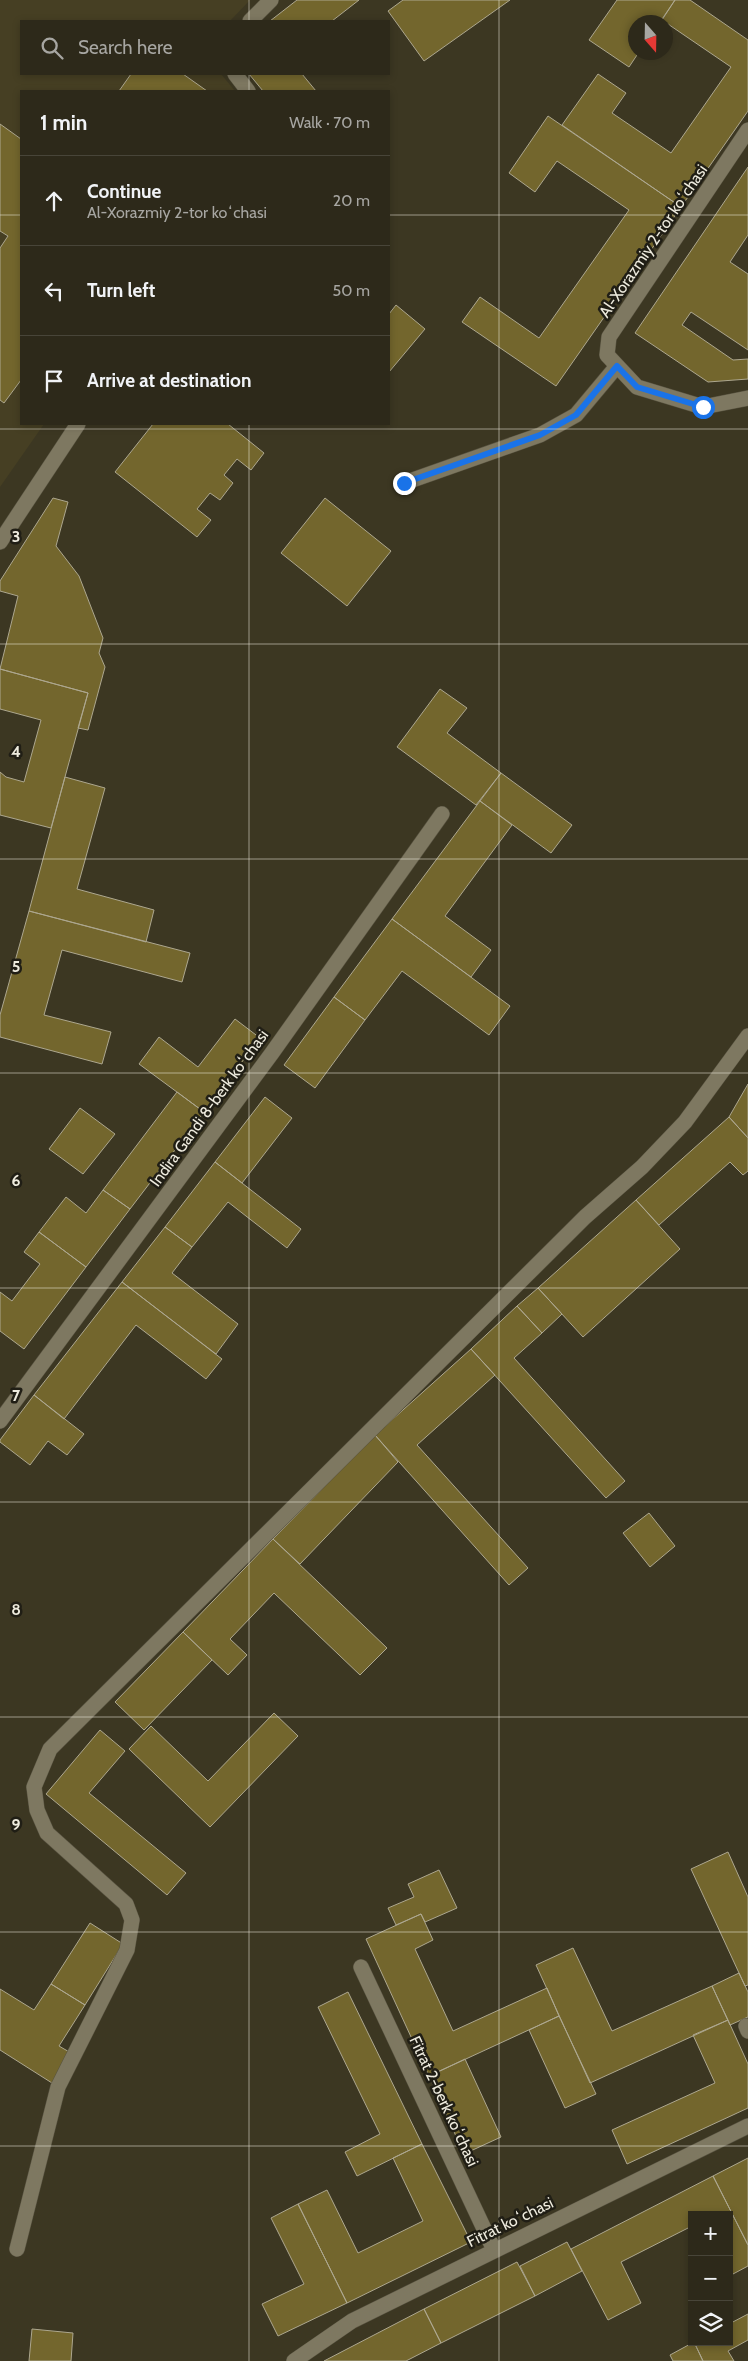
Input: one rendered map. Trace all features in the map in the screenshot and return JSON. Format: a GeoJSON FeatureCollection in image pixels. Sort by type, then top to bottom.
{"type":"FeatureCollection","features":[{"type":"Feature","properties":{"kind":"street"},"geometry":{"type":"LineString","coordinates":[[251,20],[271,0]]}},
{"type":"Feature","properties":{"kind":"street"},"geometry":{"type":"LineString","coordinates":[[237,75],[247,90]]}},
{"type":"Feature","properties":{"kind":"street","name":"Al-Xorazmiy 2-tor koʻchasi"},"geometry":{"type":"LineString","coordinates":[[748,130],[610,337],[607,355],[637,387],[703,407],[748,398]]}},
{"type":"Feature","properties":{"kind":"street"},"geometry":{"type":"LineString","coordinates":[[404,483],[540,435],[576,415],[617,366]]}},
{"type":"Feature","properties":{"kind":"street"},"geometry":{"type":"LineString","coordinates":[[0,542],[77,425]]}},
{"type":"Feature","properties":{"kind":"street","name":"Indira Gandi 8-berk koʻchasi"},"geometry":{"type":"LineString","coordinates":[[0,1421],[272,1053],[442,814]]}},
{"type":"Feature","properties":{"kind":"street"},"geometry":{"type":"LineString","coordinates":[[17,2249],[58,2087],[127,1950],[132,1920],[126,1904],[47,1833],[37,1810],[34,1787],[50,1749],[585,1216],[642,1167],[685,1122],[748,1036]]}},
{"type":"Feature","properties":{"kind":"street","name":"Fitrat 2-berk koʻchasi"},"geometry":{"type":"LineString","coordinates":[[361,1968],[494,2250]]}},
{"type":"Feature","properties":{"kind":"street","name":"Fitrat koʻchasi"},"geometry":{"type":"LineString","coordinates":[[294,2361],[352,2321],[748,2126]]}},
{"type":"Feature","properties":{"kind":"shaded area"},"geometry":{"type":"Polygon","coordinates":[[[0,0],[250,0],[231,20],[20,20],[20,75],[222,75],[234,90],[20,90],[20,425],[43,425],[0,487],[0,0]]]}},
{"type":"Feature","properties":{"kind":"building"},"geometry":{"type":"Polygon","coordinates":[[[297,0],[359,0],[333,20],[271,20],[297,0]]]}},
{"type":"Feature","properties":{"kind":"building"},"geometry":{"type":"Polygon","coordinates":[[[403,0],[510,0],[424,61],[388,11],[403,0]]]}},
{"type":"Feature","properties":{"kind":"building"},"geometry":{"type":"Polygon","coordinates":[[[617,0],[675,0],[665,15],[628,15],[628,60],[634,60],[629,67],[589,40],[617,0]]]}},
{"type":"Feature","properties":{"kind":"building"},"geometry":{"type":"Polygon","coordinates":[[[675,0],[690,0],[748,40],[748,111],[681,207],[562,125],[598,74],[626,93],[612,113],[671,153],[731,67],[673,27],[673,15],[665,15],[675,0]]]}},
{"type":"Feature","properties":{"kind":"building"},"geometry":{"type":"Polygon","coordinates":[[[130,75],[184,75],[206,90],[120,90],[130,75]]]}},
{"type":"Feature","properties":{"kind":"building"},"geometry":{"type":"Polygon","coordinates":[[[250,75],[303,75],[315,90],[262,90],[250,75]]]}},
{"type":"Feature","properties":{"kind":"building"},"geometry":{"type":"Polygon","coordinates":[[[548,116],[681,207],[556,386],[462,322],[480,297],[539,338],[629,210],[557,161],[535,192],[509,173],[548,116]]]}},
{"type":"Feature","properties":{"kind":"building"},"geometry":{"type":"Polygon","coordinates":[[[0,124],[20,138],[20,381],[4,403],[0,400],[0,248],[8,236],[0,231],[0,124]]]}},
{"type":"Feature","properties":{"kind":"building"},"geometry":{"type":"Polygon","coordinates":[[[748,167],[748,235],[730,262],[748,274],[748,350],[691,312],[682,325],[733,360],[748,359],[748,379],[708,382],[635,333],[748,167]]]}},
{"type":"Feature","properties":{"kind":"building"},"geometry":{"type":"Polygon","coordinates":[[[396,305],[425,329],[390,371],[390,313],[396,305]]]}},
{"type":"Feature","properties":{"kind":"building"},"geometry":{"type":"Polygon","coordinates":[[[152,425],[229,425],[264,453],[251,470],[237,459],[224,475],[233,483],[220,500],[210,493],[197,509],[211,520],[197,537],[115,472],[152,425]]]}},
{"type":"Feature","properties":{"kind":"building"},"geometry":{"type":"Polygon","coordinates":[[[53,498],[68,502],[56,546],[79,576],[103,638],[99,653],[105,667],[88,730],[78,728],[88,693],[0,669],[18,596],[0,591],[0,581],[53,498]]]}},
{"type":"Feature","properties":{"kind":"building"},"geometry":{"type":"Polygon","coordinates":[[[325,498],[391,551],[347,606],[281,553],[325,498]]]}},
{"type":"Feature","properties":{"kind":"building"},"geometry":{"type":"Polygon","coordinates":[[[0,669],[88,693],[51,828],[0,815],[0,772],[6,777],[24,782],[41,720],[0,709],[0,669]]]}},
{"type":"Feature","properties":{"kind":"building"},"geometry":{"type":"Polygon","coordinates":[[[440,689],[467,708],[447,733],[501,773],[476,805],[397,747],[440,689]]]}},
{"type":"Feature","properties":{"kind":"building"},"geometry":{"type":"Polygon","coordinates":[[[501,773],[572,825],[551,853],[480,801],[501,773]]]}},
{"type":"Feature","properties":{"kind":"building"},"geometry":{"type":"Polygon","coordinates":[[[65,777],[105,788],[77,889],[154,910],[146,942],[29,911],[65,777]]]}},
{"type":"Feature","properties":{"kind":"building"},"geometry":{"type":"Polygon","coordinates":[[[480,801],[512,825],[445,916],[491,950],[471,977],[392,919],[480,801]]]}},
{"type":"Feature","properties":{"kind":"building"},"geometry":{"type":"Polygon","coordinates":[[[29,911],[190,953],[182,982],[62,950],[44,1015],[111,1032],[102,1064],[0,1037],[0,1015],[29,911]]]}},
{"type":"Feature","properties":{"kind":"building"},"geometry":{"type":"Polygon","coordinates":[[[392,919],[510,1006],[489,1035],[402,971],[365,1020],[334,997],[392,919]]]}},
{"type":"Feature","properties":{"kind":"building"},"geometry":{"type":"Polygon","coordinates":[[[334,997],[365,1020],[315,1088],[284,1065],[334,997]]]}},
{"type":"Feature","properties":{"kind":"building"},"geometry":{"type":"Polygon","coordinates":[[[235,1019],[260,1038],[204,1112],[139,1064],[159,1037],[198,1067],[235,1019]]]}},
{"type":"Feature","properties":{"kind":"building"},"geometry":{"type":"Polygon","coordinates":[[[748,1084],[748,1138],[729,1117],[748,1084]]]}},
{"type":"Feature","properties":{"kind":"building"},"geometry":{"type":"Polygon","coordinates":[[[177,1092],[204,1112],[130,1209],[103,1190],[177,1092]]]}},
{"type":"Feature","properties":{"kind":"building"},"geometry":{"type":"Polygon","coordinates":[[[265,1097],[292,1118],[242,1183],[215,1162],[265,1097]]]}},
{"type":"Feature","properties":{"kind":"building"},"geometry":{"type":"Polygon","coordinates":[[[80,1108],[115,1134],[83,1174],[49,1149],[80,1108]]]}},
{"type":"Feature","properties":{"kind":"building"},"geometry":{"type":"Polygon","coordinates":[[[729,1117],[748,1138],[748,1171],[743,1175],[730,1162],[659,1225],[636,1200],[729,1117]]]}},
{"type":"Feature","properties":{"kind":"building"},"geometry":{"type":"Polygon","coordinates":[[[215,1162],[301,1229],[287,1248],[228,1202],[192,1247],[165,1227],[215,1162]]]}},
{"type":"Feature","properties":{"kind":"building"},"geometry":{"type":"Polygon","coordinates":[[[103,1190],[130,1209],[86,1267],[39,1232],[66,1197],[86,1213],[103,1190]]]}},
{"type":"Feature","properties":{"kind":"building"},"geometry":{"type":"Polygon","coordinates":[[[636,1200],[680,1249],[583,1337],[538,1288],[636,1200]]]}},
{"type":"Feature","properties":{"kind":"building"},"geometry":{"type":"Polygon","coordinates":[[[165,1227],[192,1247],[172,1273],[238,1324],[216,1354],[122,1282],[165,1227]]]}},
{"type":"Feature","properties":{"kind":"building"},"geometry":{"type":"Polygon","coordinates":[[[39,1232],[86,1267],[24,1349],[0,1331],[0,1292],[12,1301],[40,1264],[24,1252],[39,1232]]]}},
{"type":"Feature","properties":{"kind":"building"},"geometry":{"type":"Polygon","coordinates":[[[122,1282],[222,1359],[206,1379],[136,1325],[64,1419],[34,1395],[122,1282]]]}},
{"type":"Feature","properties":{"kind":"building"},"geometry":{"type":"Polygon","coordinates":[[[538,1288],[562,1314],[542,1333],[517,1306],[538,1288]]]}},
{"type":"Feature","properties":{"kind":"building"},"geometry":{"type":"Polygon","coordinates":[[[517,1306],[542,1333],[514,1358],[625,1481],[606,1498],[471,1349],[517,1306]]]}},
{"type":"Feature","properties":{"kind":"building"},"geometry":{"type":"Polygon","coordinates":[[[471,1349],[495,1375],[417,1445],[528,1568],[509,1585],[375,1435],[471,1349]]]}},
{"type":"Feature","properties":{"kind":"building"},"geometry":{"type":"Polygon","coordinates":[[[34,1395],[84,1434],[67,1455],[48,1441],[30,1465],[0,1442],[0,1440],[34,1395]]]}},
{"type":"Feature","properties":{"kind":"building"},"geometry":{"type":"Polygon","coordinates":[[[375,1435],[398,1462],[300,1564],[273,1539],[375,1435]]]}},
{"type":"Feature","properties":{"kind":"building"},"geometry":{"type":"Polygon","coordinates":[[[649,1513],[675,1546],[650,1567],[623,1533],[649,1513]]]}},
{"type":"Feature","properties":{"kind":"building"},"geometry":{"type":"Polygon","coordinates":[[[273,1539],[387,1648],[360,1675],[274,1593],[230,1639],[247,1655],[228,1675],[183,1632],[273,1539]]]}},
{"type":"Feature","properties":{"kind":"building"},"geometry":{"type":"Polygon","coordinates":[[[183,1632],[212,1660],[144,1730],[115,1702],[183,1632]]]}},
{"type":"Feature","properties":{"kind":"building"},"geometry":{"type":"Polygon","coordinates":[[[274,1713],[298,1736],[210,1827],[129,1749],[151,1726],[208,1781],[274,1713]]]}},
{"type":"Feature","properties":{"kind":"building"},"geometry":{"type":"Polygon","coordinates":[[[100,1730],[125,1751],[89,1793],[186,1873],[167,1895],[46,1794],[100,1730]]]}},
{"type":"Feature","properties":{"kind":"building"},"geometry":{"type":"Polygon","coordinates":[[[728,1852],[748,1897],[748,1985],[745,1986],[691,1869],[728,1852]]]}},
{"type":"Feature","properties":{"kind":"building"},"geometry":{"type":"Polygon","coordinates":[[[439,1870],[457,1908],[425,1922],[421,1914],[396,1925],[388,1908],[414,1897],[408,1884],[439,1870]]]}},
{"type":"Feature","properties":{"kind":"building"},"geometry":{"type":"Polygon","coordinates":[[[421,1914],[433,1940],[415,1949],[453,2031],[547,1988],[559,2016],[429,2076],[366,1939],[421,1914]]]}},
{"type":"Feature","properties":{"kind":"building"},"geometry":{"type":"Polygon","coordinates":[[[90,1923],[123,1944],[85,2005],[51,1984],[90,1923]]]}},
{"type":"Feature","properties":{"kind":"building"},"geometry":{"type":"Polygon","coordinates":[[[573,1948],[612,2031],[712,1986],[728,2020],[590,2083],[536,1965],[573,1948]]]}},
{"type":"Feature","properties":{"kind":"building"},"geometry":{"type":"Polygon","coordinates":[[[739,1973],[748,1992],[748,2017],[730,2025],[712,1986],[739,1973]]]}},
{"type":"Feature","properties":{"kind":"building"},"geometry":{"type":"Polygon","coordinates":[[[51,1984],[85,2005],[59,2046],[71,2053],[52,2083],[0,2050],[0,1989],[34,2010],[51,1984]]]}},
{"type":"Feature","properties":{"kind":"building"},"geometry":{"type":"Polygon","coordinates":[[[348,1992],[422,2144],[357,2176],[345,2152],[380,2134],[318,2007],[348,1992]]]}},
{"type":"Feature","properties":{"kind":"building"},"geometry":{"type":"Polygon","coordinates":[[[559,2016],[596,2094],[565,2108],[529,2030],[559,2016]]]}},
{"type":"Feature","properties":{"kind":"building"},"geometry":{"type":"Polygon","coordinates":[[[728,2020],[748,2064],[748,2108],[627,2164],[612,2130],[715,2083],[693,2035],[728,2020]]]}},
{"type":"Feature","properties":{"kind":"building"},"geometry":{"type":"Polygon","coordinates":[[[465,2059],[501,2137],[464,2154],[429,2076],[465,2059]]]}},
{"type":"Feature","properties":{"kind":"building"},"geometry":{"type":"Polygon","coordinates":[[[422,2144],[471,2242],[347,2303],[298,2204],[327,2190],[358,2253],[423,2221],[393,2158],[422,2144]]]}},
{"type":"Feature","properties":{"kind":"building"},"geometry":{"type":"Polygon","coordinates":[[[748,2158],[748,2245],[733,2215],[733,2211],[731,2211],[713,2176],[748,2158]]]}},
{"type":"Feature","properties":{"kind":"building"},"geometry":{"type":"Polygon","coordinates":[[[713,2176],[731,2211],[688,2211],[688,2228],[621,2262],[641,2303],[608,2320],[571,2249],[713,2176]]]}},
{"type":"Feature","properties":{"kind":"building"},"geometry":{"type":"Polygon","coordinates":[[[298,2204],[347,2303],[278,2336],[262,2304],[304,2284],[271,2218],[298,2204]]]}},
{"type":"Feature","properties":{"kind":"building"},"geometry":{"type":"Polygon","coordinates":[[[733,2215],[748,2245],[748,2266],[733,2274],[733,2215]]]}},
{"type":"Feature","properties":{"kind":"building"},"geometry":{"type":"Polygon","coordinates":[[[567,2242],[582,2271],[535,2296],[520,2266],[567,2242]]]}},
{"type":"Feature","properties":{"kind":"building"},"geometry":{"type":"Polygon","coordinates":[[[517,2262],[535,2296],[441,2343],[424,2309],[517,2262]]]}},
{"type":"Feature","properties":{"kind":"building"},"geometry":{"type":"Polygon","coordinates":[[[424,2309],[441,2343],[406,2361],[324,2361],[424,2309]]]}},
{"type":"Feature","properties":{"kind":"building"},"geometry":{"type":"Polygon","coordinates":[[[748,2314],[748,2340],[728,2351],[734,2361],[703,2361],[696,2346],[733,2346],[733,2322],[748,2314]]]}},
{"type":"Feature","properties":{"kind":"building"},"geometry":{"type":"Polygon","coordinates":[[[32,2329],[73,2333],[71,2361],[29,2361],[32,2329]]]}},
{"type":"Feature","properties":{"kind":"building"},"geometry":{"type":"Polygon","coordinates":[[[688,2345],[696,2346],[703,2361],[673,2361],[670,2355],[688,2345]]]}},
{"type":"Feature","properties":{"kind":"route"},"geometry":{"type":"LineString","coordinates":[[404,483],[540,435],[576,415],[617,366],[637,387],[703,407]]}}]}
